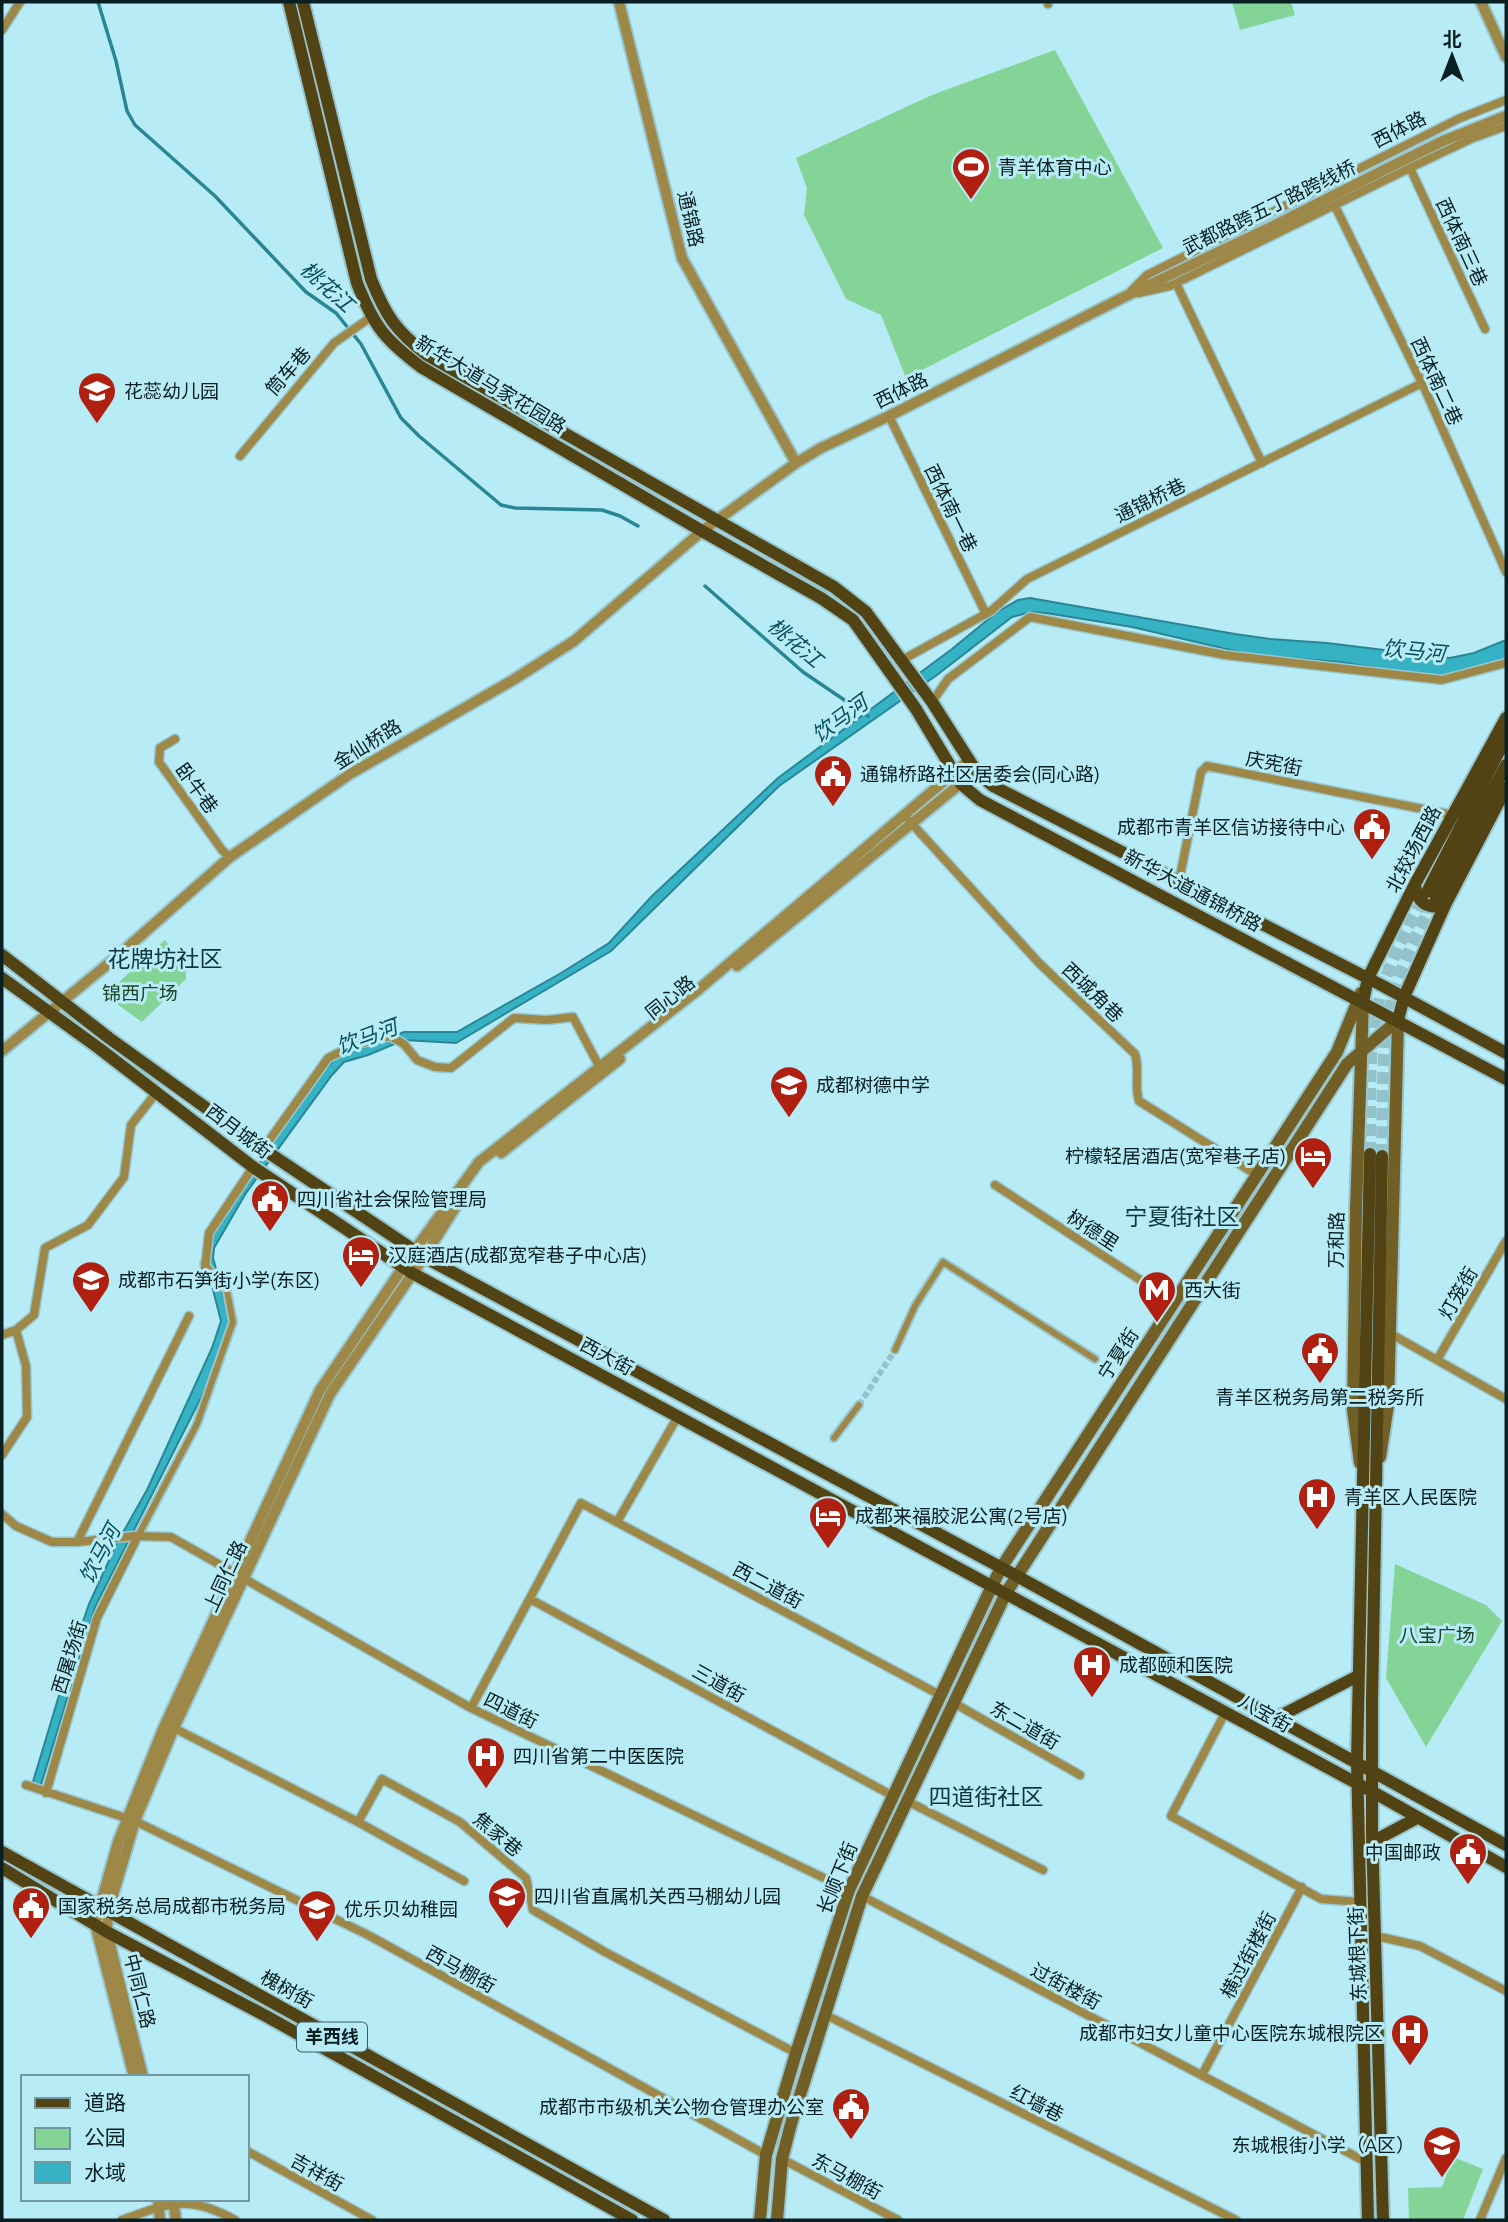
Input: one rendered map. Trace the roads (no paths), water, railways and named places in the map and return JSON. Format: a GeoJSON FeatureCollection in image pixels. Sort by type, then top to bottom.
{"type":"FeatureCollection","features":[{"type":"Feature","properties":{"kind":"main road","name":"新华大道马家花园路"},"geometry":{"type":"LineString","coordinates":[[289,2],[357,283],[371,317],[394,347],[421,367],[702,531]]}},
{"type":"Feature","properties":{"kind":"main road","name":"新华大道马家花园路"},"geometry":{"type":"LineString","coordinates":[[303,2],[371,279],[384,311],[403,337],[427,355],[717,521]]}},
{"type":"Feature","properties":{"kind":"main road"},"geometry":{"type":"LineString","coordinates":[[717,521],[834,587],[866,612],[904,663]]}},
{"type":"Feature","properties":{"kind":"main road","name":"新华大道通锦桥路"},"geometry":{"type":"LineString","coordinates":[[702,531],[821,598],[853,620],[916,709],[961,784],[979,800],[1506,1079]]}},
{"type":"Feature","properties":{"kind":"main road","name":"新华大道通锦桥路"},"geometry":{"type":"LineString","coordinates":[[904,663],[973,766],[993,786],[1368,978],[1506,1053]]}},
{"type":"Feature","properties":{"kind":"main road","name":"北较场西路"},"geometry":{"type":"LineString","coordinates":[[1366,1003],[1368,978],[1415,884],[1506,718]]}},
{"type":"Feature","properties":{"kind":"main road"},"geometry":{"type":"LineString","coordinates":[[1398,1020],[1436,898],[1506,738]]}},
{"type":"Feature","properties":{"kind":"main road"},"geometry":{"type":"LineString","coordinates":[[1415,884],[1416,896],[1424,905],[1434,908],[1436,898],[1506,765]]}},
{"type":"Feature","properties":{"kind":"main road"},"geometry":{"type":"LineString","coordinates":[[1436,898],[1506,788]]}},
{"type":"Feature","properties":{"kind":"main road","name":"西月城街"},"geometry":{"type":"LineString","coordinates":[[2,955],[263,1149],[419,1254]]}},
{"type":"Feature","properties":{"kind":"main road","name":"西月城街"},"geometry":{"type":"LineString","coordinates":[[2,978],[253,1167],[408,1270]]}},
{"type":"Feature","properties":{"kind":"main road","name":"万和路"},"geometry":{"type":"LineString","coordinates":[[1362,1479],[1353,1410],[1362,1050],[1366,1003]]}},
{"type":"Feature","properties":{"kind":"main road","name":"宁夏街"},"geometry":{"type":"LineString","coordinates":[[1001,1568],[1337,1052],[1366,1003]]}},
{"type":"Feature","properties":{"kind":"main road","name":"万和路"},"geometry":{"type":"LineString","coordinates":[[1377,1479],[1388,1405],[1398,1020]]}},
{"type":"Feature","properties":{"kind":"main road","name":"宁夏街"},"geometry":{"type":"LineString","coordinates":[[1015,1575],[1347,1064],[1398,1020]]}},
{"type":"Feature","properties":{"kind":"main road","name":"万和路"},"geometry":{"type":"LineString","coordinates":[[1359,1785],[1357,1761],[1362,1479],[1376,1155],[1377,1479],[1372,1702],[1374,1770]]}},
{"type":"Feature","properties":{"kind":"main road","name":"西大街"},"geometry":{"type":"LineString","coordinates":[[419,1254],[1015,1575]]}},
{"type":"Feature","properties":{"kind":"main road","name":"西大街"},"geometry":{"type":"LineString","coordinates":[[408,1270],[1006,1593]]}},
{"type":"Feature","properties":{"kind":"main road","name":"长顺下街"},"geometry":{"type":"LineString","coordinates":[[760,2220],[766,2155],[796,2053],[893,1796],[1001,1568]]}},
{"type":"Feature","properties":{"kind":"main road","name":"长顺下街"},"geometry":{"type":"LineString","coordinates":[[777,2220],[782,2159],[856,1893],[907,1801],[1015,1575]]}},
{"type":"Feature","properties":{"kind":"main road","name":"八宝街"},"geometry":{"type":"LineString","coordinates":[[1015,1575],[1374,1770],[1506,1845]]}},
{"type":"Feature","properties":{"kind":"main road","name":"八宝街"},"geometry":{"type":"LineString","coordinates":[[1006,1593],[1506,1867]]}},
{"type":"Feature","properties":{"kind":"main road"},"geometry":{"type":"LineString","coordinates":[[1276,1718],[1358,1676]]}},
{"type":"Feature","properties":{"kind":"main road","name":"东城根下街"},"geometry":{"type":"LineString","coordinates":[[1374,1770],[1372,1842],[1383,2220]]}},
{"type":"Feature","properties":{"kind":"main road","name":"东城根下街"},"geometry":{"type":"LineString","coordinates":[[1359,1785],[1368,2220]]}},
{"type":"Feature","properties":{"kind":"main road"},"geometry":{"type":"LineString","coordinates":[[1372,1842],[1416,1818]]}},
{"type":"Feature","properties":{"kind":"main road","name":"槐树街"},"geometry":{"type":"LineString","coordinates":[[2,1852],[664,2220]]}},
{"type":"Feature","properties":{"kind":"main road","name":"槐树街"},"geometry":{"type":"LineString","coordinates":[[2,1868],[107,1931],[267,2016],[632,2220]]}},
{"type":"Feature","properties":{"kind":"street"},"geometry":{"type":"LineString","coordinates":[[2,30],[20,2]]}},
{"type":"Feature","properties":{"kind":"street","name":"通锦路"},"geometry":{"type":"LineString","coordinates":[[619,2],[682,258],[796,463]]}},
{"type":"Feature","properties":{"kind":"street"},"geometry":{"type":"LineString","coordinates":[[1481,2],[1506,57]]}},
{"type":"Feature","properties":{"kind":"street","name":"西体路"},"geometry":{"type":"LineString","coordinates":[[1126,296],[1147,275],[1458,119],[1506,100]]}},
{"type":"Feature","properties":{"kind":"street","name":"武都路跨五丁路跨线桥"},"geometry":{"type":"LineString","coordinates":[[1163,279],[1443,141],[1506,116]]}},
{"type":"Feature","properties":{"kind":"street","name":"西体路"},"geometry":{"type":"LineString","coordinates":[[1126,296],[1176,283],[1473,138],[1506,127]]}},
{"type":"Feature","properties":{"kind":"street","name":"西体南三巷"},"geometry":{"type":"LineString","coordinates":[[1410,168],[1485,329]]}},
{"type":"Feature","properties":{"kind":"street","name":"西体南二巷"},"geometry":{"type":"LineString","coordinates":[[1335,206],[1422,383],[1506,572]]}},
{"type":"Feature","properties":{"kind":"street","name":"西体路"},"geometry":{"type":"LineString","coordinates":[[702,531],[821,448],[1163,279]]}},
{"type":"Feature","properties":{"kind":"street"},"geometry":{"type":"LineString","coordinates":[[1176,283],[1262,463]]}},
{"type":"Feature","properties":{"kind":"street","name":"筒车巷"},"geometry":{"type":"LineString","coordinates":[[240,456],[257,432],[334,343],[371,317]]}},
{"type":"Feature","properties":{"kind":"street","name":"通锦桥巷"},"geometry":{"type":"LineString","coordinates":[[904,663],[986,614],[1027,579],[1422,383]]}},
{"type":"Feature","properties":{"kind":"street","name":"西体南一巷"},"geometry":{"type":"LineString","coordinates":[[889,416],[986,614]]}},
{"type":"Feature","properties":{"kind":"street","name":"金仙桥路"},"geometry":{"type":"LineString","coordinates":[[2,1051],[120,954],[230,857],[350,774],[513,680],[574,641],[702,531]]}},
{"type":"Feature","properties":{"kind":"street"},"geometry":{"type":"LineString","coordinates":[[930,700],[948,679],[1030,617],[1225,655],[1442,680],[1477,673],[1506,663]]}},
{"type":"Feature","properties":{"kind":"street","name":"卧牛巷"},"geometry":{"type":"LineString","coordinates":[[175,739],[160,748],[159,762],[222,850],[230,857]]}},
{"type":"Feature","properties":{"kind":"street"},"geometry":{"type":"LineString","coordinates":[[419,1254],[479,1162],[699,989],[954,772],[973,766]]}},
{"type":"Feature","properties":{"kind":"street","name":"同心路"},"geometry":{"type":"LineString","coordinates":[[408,1270],[479,1169],[911,825],[961,784],[973,766]]}},
{"type":"Feature","properties":{"kind":"street","name":"庆宪街"},"geometry":{"type":"LineString","coordinates":[[1179,881],[1201,772],[1207,766],[1453,814]]}},
{"type":"Feature","properties":{"kind":"street","name":"西城角巷"},"geometry":{"type":"LineString","coordinates":[[904,815],[1039,963],[1135,1054],[1136,1093],[1139,1101],[1257,1175]]}},
{"type":"Feature","properties":{"kind":"street"},"geometry":{"type":"LineString","coordinates":[[263,1149],[328,1058],[354,1045],[390,1036],[404,1044],[417,1060],[435,1067],[451,1068],[514,1018],[548,1020],[573,1017],[599,1066]]}},
{"type":"Feature","properties":{"kind":"street"},"geometry":{"type":"LineString","coordinates":[[2,1335],[16,1330],[34,1315],[45,1248],[88,1225],[124,1177],[131,1125],[156,1093]]}},
{"type":"Feature","properties":{"kind":"street"},"geometry":{"type":"LineString","coordinates":[[136,1536],[197,1424],[233,1322],[227,1291],[205,1266],[209,1233],[253,1167]]}},
{"type":"Feature","properties":{"kind":"street","name":"树德里"},"geometry":{"type":"LineString","coordinates":[[995,1185],[1174,1302]]}},
{"type":"Feature","properties":{"kind":"street","name":"灯笼街"},"geometry":{"type":"LineString","coordinates":[[1437,1360],[1506,1241]]}},
{"type":"Feature","properties":{"kind":"street"},"geometry":{"type":"LineString","coordinates":[[895,1350],[915,1306],[943,1262],[1095,1359]]}},
{"type":"Feature","properties":{"kind":"street","name":"上同仁路"},"geometry":{"type":"LineString","coordinates":[[104,1910],[131,1820],[239,1576],[330,1394],[408,1270]]}},
{"type":"Feature","properties":{"kind":"street"},"geometry":{"type":"LineString","coordinates":[[77,1542],[189,1316]]}},
{"type":"Feature","properties":{"kind":"street"},"geometry":{"type":"LineString","coordinates":[[2,1455],[27,1418],[26,1366],[16,1330]]}},
{"type":"Feature","properties":{"kind":"street"},"geometry":{"type":"LineString","coordinates":[[1391,1334],[1506,1399]]}},
{"type":"Feature","properties":{"kind":"street"},"geometry":{"type":"LineString","coordinates":[[834,1438],[859,1405]]}},
{"type":"Feature","properties":{"kind":"street"},"geometry":{"type":"LineString","coordinates":[[617,1522],[678,1416]]}},
{"type":"Feature","properties":{"kind":"street","name":"西二道街"},"geometry":{"type":"LineString","coordinates":[[530,1599],[582,1503],[940,1695]]}},
{"type":"Feature","properties":{"kind":"street","name":"四道街"},"geometry":{"type":"LineString","coordinates":[[2,1514],[16,1526],[52,1542],[136,1536],[171,1537],[471,1708],[856,1893]]}},
{"type":"Feature","properties":{"kind":"street","name":"西屠场街"},"geometry":{"type":"LineString","coordinates":[[46,1793],[97,1618],[136,1536]]}},
{"type":"Feature","properties":{"kind":"street"},"geometry":{"type":"LineString","coordinates":[[26,1785],[131,1820],[163,1729],[239,1576]]}},
{"type":"Feature","properties":{"kind":"street"},"geometry":{"type":"LineString","coordinates":[[471,1708],[530,1599]]}},
{"type":"Feature","properties":{"kind":"street","name":"三道街"},"geometry":{"type":"LineString","coordinates":[[530,1599],[893,1796]]}},
{"type":"Feature","properties":{"kind":"street","name":"东二道街"},"geometry":{"type":"LineString","coordinates":[[954,1703],[1080,1774]]}},
{"type":"Feature","properties":{"kind":"street"},"geometry":{"type":"LineString","coordinates":[[1225,1713],[1171,1816],[1321,1899],[1360,1902]]}},
{"type":"Feature","properties":{"kind":"street"},"geometry":{"type":"LineString","coordinates":[[174,1728],[358,1822],[464,1881]]}},
{"type":"Feature","properties":{"kind":"street","name":"焦家巷"},"geometry":{"type":"LineString","coordinates":[[358,1822],[382,1779],[460,1822],[526,1878],[533,1910],[605,1952],[796,2053]]}},
{"type":"Feature","properties":{"kind":"street"},"geometry":{"type":"LineString","coordinates":[[907,1801],[1043,1870]]}},
{"type":"Feature","properties":{"kind":"street","name":"西马棚街"},"geometry":{"type":"LineString","coordinates":[[131,1820],[370,1936],[766,2155]]}},
{"type":"Feature","properties":{"kind":"street","name":"横过街楼街"},"geometry":{"type":"LineString","coordinates":[[1202,2075],[1302,1887]]}},
{"type":"Feature","properties":{"kind":"street","name":"过街楼街"},"geometry":{"type":"LineString","coordinates":[[856,1893],[1366,2162]]}},
{"type":"Feature","properties":{"kind":"street"},"geometry":{"type":"LineString","coordinates":[[104,1910],[95,1924],[133,2075]]}},
{"type":"Feature","properties":{"kind":"street","name":"中同仁路"},"geometry":{"type":"LineString","coordinates":[[104,1910],[143,2075]]}},
{"type":"Feature","properties":{"kind":"street"},"geometry":{"type":"LineString","coordinates":[[1376,1936],[1420,1946],[1506,1991]]}},
{"type":"Feature","properties":{"kind":"street","name":"红墙巷"},"geometry":{"type":"LineString","coordinates":[[824,2014],[1236,2220]]}},
{"type":"Feature","properties":{"kind":"street","name":"吉祥街"},"geometry":{"type":"LineString","coordinates":[[248,2152],[372,2220]]}},
{"type":"Feature","properties":{"kind":"street"},"geometry":{"type":"LineString","coordinates":[[1480,2220],[1506,2158]]}},
{"type":"Feature","properties":{"kind":"street","name":"东马棚街"},"geometry":{"type":"LineString","coordinates":[[782,2159],[898,2220]]}},
{"type":"Feature","properties":{"kind":"street"},"geometry":{"type":"LineString","coordinates":[[173,2202],[176,2220]]}},
{"type":"Feature","properties":{"kind":"street"},"geometry":{"type":"LineString","coordinates":[[122,2220],[159,2203],[173,2202],[207,2206],[235,2220]]}},
{"type":"Feature","properties":{"kind":"street"},"geometry":{"type":"LineString","coordinates":[[159,2203],[160,2220]]}},
{"type":"Feature","properties":{"kind":"water"},"geometry":{"type":"Polygon","coordinates":[[[1030,598],[1270,639],[1450,658],[1474,653],[1506,640],[1506,660],[1438,678],[1340,662],[1252,655],[1132,627],[1046,613],[1031,612],[1012,617],[937,675],[779,786],[611,951],[456,1043],[404,1040],[344,1062],[246,1193],[214,1248],[213,1258],[231,1324],[215,1370],[95,1607],[40,1788],[32,1785],[89,1604],[117,1543],[147,1490],[212,1348],[221,1321],[209,1274],[209,1238],[315,1080],[336,1058],[404,1032],[457,1032],[609,943],[651,897],[778,778],[952,649],[997,612],[1018,600],[1030,598]]]}},
{"type":"Feature","properties":{"kind":"waterway","name":"桃花江"},"geometry":{"type":"LineString","coordinates":[[98,2],[116,61],[127,111],[135,125],[215,196],[306,292],[336,313],[361,344],[401,418],[419,436],[501,505],[515,508],[602,510],[638,526]]}},
{"type":"Feature","properties":{"kind":"waterway","name":"桃花江"},"geometry":{"type":"LineString","coordinates":[[705,586],[803,672],[868,716]]}},
{"type":"Feature","properties":{"kind":"tunnel"},"geometry":{"type":"LineString","coordinates":[[1370,1154],[1371,1058],[1375,1020],[1393,959],[1427,892]]}},
{"type":"Feature","properties":{"kind":"tunnel"},"geometry":{"type":"LineString","coordinates":[[1382,1156],[1384,1055],[1391,1006],[1406,958],[1436,898]]}},
{"type":"Feature","properties":{"kind":"tunnel"},"geometry":{"type":"LineString","coordinates":[[859,1405],[895,1350]]}},
{"type":"Feature","properties":{"kind":"place","name":"青羊体育中心"},"geometry":{"type":"Point","coordinates":[971,201]}},
{"type":"Feature","properties":{"kind":"place","name":"花蕊幼儿园"},"geometry":{"type":"Point","coordinates":[97,425]}},
{"type":"Feature","properties":{"kind":"place","name":"通锦桥路社区居委会(同心路)"},"geometry":{"type":"Point","coordinates":[833,808]}},
{"type":"Feature","properties":{"kind":"place","name":"成都市青羊区信访接待中心"},"geometry":{"type":"Point","coordinates":[1372,861]}},
{"type":"Feature","properties":{"kind":"place","name":"成都树德中学"},"geometry":{"type":"Point","coordinates":[789,1119]}},
{"type":"Feature","properties":{"kind":"place","name":"柠檬轻居酒店(宽窄巷子店)"},"geometry":{"type":"Point","coordinates":[1313,1190]}},
{"type":"Feature","properties":{"kind":"place","name":"四川省社会保险管理局"},"geometry":{"type":"Point","coordinates":[270,1233]}},
{"type":"Feature","properties":{"kind":"place","name":"汉庭酒店(成都宽窄巷子中心店)"},"geometry":{"type":"Point","coordinates":[361,1289]}},
{"type":"Feature","properties":{"kind":"place","name":"成都市石笋街小学(东区)"},"geometry":{"type":"Point","coordinates":[91,1314]}},
{"type":"Feature","properties":{"kind":"place","name":"西大街"},"geometry":{"type":"Point","coordinates":[1157,1324]}},
{"type":"Feature","properties":{"kind":"place","name":"青羊区税务局第二税务所"},"geometry":{"type":"Point","coordinates":[1320,1385]}},
{"type":"Feature","properties":{"kind":"place","name":"青羊区人民医院"},"geometry":{"type":"Point","coordinates":[1317,1531]}},
{"type":"Feature","properties":{"kind":"place","name":"成都来福胶泥公寓(2号店)"},"geometry":{"type":"Point","coordinates":[828,1550]}},
{"type":"Feature","properties":{"kind":"place","name":"成都颐和医院"},"geometry":{"type":"Point","coordinates":[1092,1699]}},
{"type":"Feature","properties":{"kind":"place","name":"四川省第二中医医院"},"geometry":{"type":"Point","coordinates":[486,1790]}},
{"type":"Feature","properties":{"kind":"place","name":"中国邮政"},"geometry":{"type":"Point","coordinates":[1468,1886]}},
{"type":"Feature","properties":{"kind":"place","name":"四川省直属机关西马棚幼儿园"},"geometry":{"type":"Point","coordinates":[507,1930]}},
{"type":"Feature","properties":{"kind":"place","name":"国家税务总局成都市税务局"},"geometry":{"type":"Point","coordinates":[31,1940]}},
{"type":"Feature","properties":{"kind":"place","name":"优乐贝幼稚园"},"geometry":{"type":"Point","coordinates":[317,1943]}},
{"type":"Feature","properties":{"kind":"place","name":"成都市妇女儿童中心医院东城根院区"},"geometry":{"type":"Point","coordinates":[1410,2067]}},
{"type":"Feature","properties":{"kind":"place","name":"成都市市级机关公物仓管理办公室"},"geometry":{"type":"Point","coordinates":[851,2141]}},
{"type":"Feature","properties":{"kind":"place","name":"东城根街小学（A区）"},"geometry":{"type":"Point","coordinates":[1442,2179]}},
{"type":"Feature","properties":{"kind":"district","name":"花牌坊社区"},"geometry":{"type":"Point","coordinates":[165,959]}},
{"type":"Feature","properties":{"kind":"district","name":"宁夏街社区"},"geometry":{"type":"Point","coordinates":[1182,1217]}},
{"type":"Feature","properties":{"kind":"district","name":"四道街社区"},"geometry":{"type":"Point","coordinates":[986,1797]}},
{"type":"Feature","properties":{"kind":"water label","name":"饮马河"},"geometry":{"type":"Point","coordinates":[1414,651]}},
{"type":"Feature","properties":{"kind":"water label","name":"饮马河"},"geometry":{"type":"Point","coordinates":[840,719]}},
{"type":"Feature","properties":{"kind":"water label","name":"饮马河"},"geometry":{"type":"Point","coordinates":[367,1037]}},
{"type":"Feature","properties":{"kind":"water label","name":"饮马河"},"geometry":{"type":"Point","coordinates":[100,1554]}},
{"type":"Feature","properties":{"kind":"park label","name":"锦西广场"},"geometry":{"type":"Point","coordinates":[140,993]}},
{"type":"Feature","properties":{"kind":"park label","name":"八宝广场"},"geometry":{"type":"Point","coordinates":[1437,1635]}}]}
